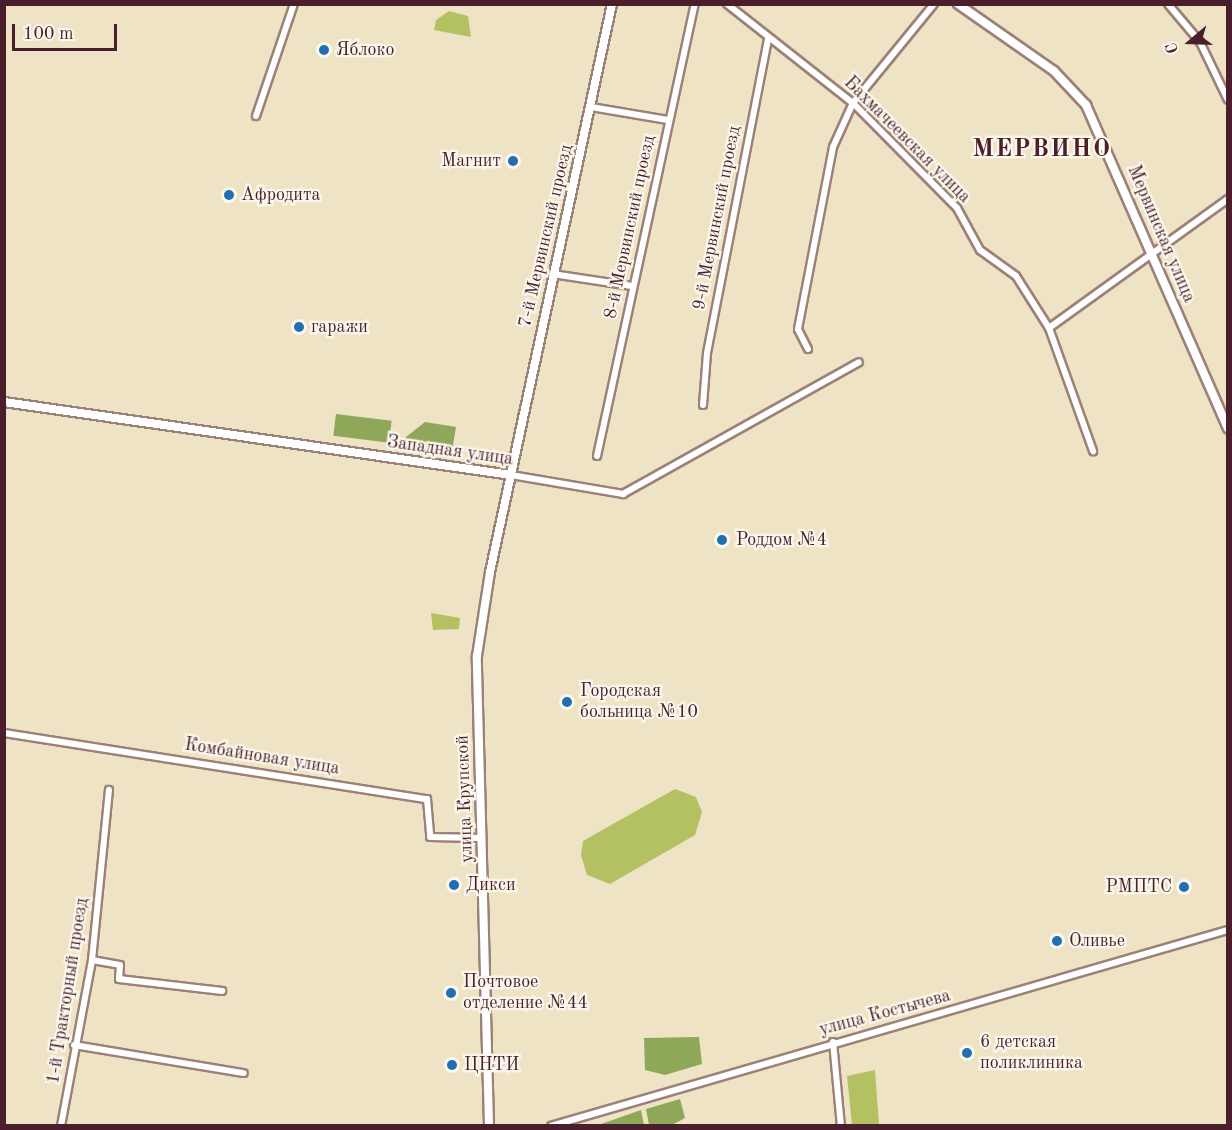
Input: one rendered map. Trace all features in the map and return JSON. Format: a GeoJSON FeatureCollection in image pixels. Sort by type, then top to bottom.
{"type":"FeatureCollection","features":[{"type":"Feature","properties":{"kind":"street"},"geometry":{"type":"LineString","coordinates":[[256,116],[294,4]]}},
{"type":"Feature","properties":{"kind":"street","name":"7-й Мервинский проезд"},"geometry":{"type":"LineString","coordinates":[[511,475],[552,274],[591,107],[612,4]]}},
{"type":"Feature","properties":{"kind":"street","name":"8-й Мервинский проезд"},"geometry":{"type":"LineString","coordinates":[[597,456],[668,120],[696,4]]}},
{"type":"Feature","properties":{"kind":"street","name":"Бахмачеевская улица"},"geometry":{"type":"LineString","coordinates":[[726,4],[853,104],[957,208],[980,250],[1016,276],[1049,328],[1093,452]]}},
{"type":"Feature","properties":{"kind":"street"},"geometry":{"type":"LineString","coordinates":[[808,349],[798,329],[833,147],[853,104],[934,4]]}},
{"type":"Feature","properties":{"kind":"street","name":"Мервинская улица"},"geometry":{"type":"LineString","coordinates":[[958,4],[1078,94],[1154,253],[1227,428]]}},
{"type":"Feature","properties":{"kind":"street"},"geometry":{"type":"LineString","coordinates":[[1168,4],[1200,42],[1227,100]]}},
{"type":"Feature","properties":{"kind":"street","name":"9-й Мервинский проезд"},"geometry":{"type":"LineString","coordinates":[[703,405],[706,353],[768,38]]}},
{"type":"Feature","properties":{"kind":"street"},"geometry":{"type":"LineString","coordinates":[[591,107],[668,120]]}},
{"type":"Feature","properties":{"kind":"street"},"geometry":{"type":"LineString","coordinates":[[1049,328],[1227,200]]}},
{"type":"Feature","properties":{"kind":"street"},"geometry":{"type":"LineString","coordinates":[[552,274],[632,286]]}},
{"type":"Feature","properties":{"kind":"street","name":"Западная улица"},"geometry":{"type":"LineString","coordinates":[[4,402],[511,475],[623,494],[859,362]]}},
{"type":"Feature","properties":{"kind":"street","name":"улица Крупской"},"geometry":{"type":"LineString","coordinates":[[489,1125],[477,656],[511,475]]}},
{"type":"Feature","properties":{"kind":"street","name":"Комбайновая улица"},"geometry":{"type":"LineString","coordinates":[[4,733],[427,799],[430,837],[481,838]]}},
{"type":"Feature","properties":{"kind":"street","name":"1-й Тракторный проезд"},"geometry":{"type":"LineString","coordinates":[[61,1125],[74,1045],[92,960],[109,790]]}},
{"type":"Feature","properties":{"kind":"street","name":"улица Костычева"},"geometry":{"type":"LineString","coordinates":[[551,1125],[1227,930]]}},
{"type":"Feature","properties":{"kind":"street"},"geometry":{"type":"LineString","coordinates":[[92,960],[120,965],[118,979],[222,991]]}},
{"type":"Feature","properties":{"kind":"street"},"geometry":{"type":"LineString","coordinates":[[833,1042],[841,1125]]}},
{"type":"Feature","properties":{"kind":"street"},"geometry":{"type":"LineString","coordinates":[[74,1045],[244,1073]]}},
{"type":"Feature","properties":{"kind":"green space"},"geometry":{"type":"Polygon","coordinates":[[[449,11],[468,16],[471,37],[434,30],[436,20],[449,11]]]}},
{"type":"Feature","properties":{"kind":"green space"},"geometry":{"type":"Polygon","coordinates":[[[336,414],[392,421],[389,443],[333,436],[336,414]]]}},
{"type":"Feature","properties":{"kind":"green space"},"geometry":{"type":"Polygon","coordinates":[[[425,422],[456,427],[452,451],[406,444],[406,437],[425,422]]]}},
{"type":"Feature","properties":{"kind":"green space"},"geometry":{"type":"Polygon","coordinates":[[[431,613],[460,618],[459,629],[433,630],[431,613]]]}},
{"type":"Feature","properties":{"kind":"green space"},"geometry":{"type":"Polygon","coordinates":[[[675,789],[696,797],[702,812],[695,835],[610,884],[587,875],[581,855],[583,841],[675,789]]]}},
{"type":"Feature","properties":{"kind":"green space"},"geometry":{"type":"Polygon","coordinates":[[[699,1037],[702,1064],[665,1075],[645,1070],[644,1038],[699,1037]]]}},
{"type":"Feature","properties":{"kind":"green space"},"geometry":{"type":"Polygon","coordinates":[[[875,1070],[879,1125],[852,1125],[847,1076],[875,1070]]]}},
{"type":"Feature","properties":{"kind":"green space"},"geometry":{"type":"Polygon","coordinates":[[[680,1099],[685,1118],[672,1125],[649,1125],[646,1109],[680,1099]]]}},
{"type":"Feature","properties":{"kind":"green space"},"geometry":{"type":"Polygon","coordinates":[[[641,1110],[644,1125],[601,1125],[601,1124],[641,1110]]]}},
{"type":"Feature","properties":{"kind":"place","name":"Яблоко"},"geometry":{"type":"Point","coordinates":[324,50]}},
{"type":"Feature","properties":{"kind":"place","name":"Магнит"},"geometry":{"type":"Point","coordinates":[513,161]}},
{"type":"Feature","properties":{"kind":"place","name":"Афродита"},"geometry":{"type":"Point","coordinates":[229,195]}},
{"type":"Feature","properties":{"kind":"place","name":"гаражи"},"geometry":{"type":"Point","coordinates":[299,327]}},
{"type":"Feature","properties":{"kind":"place","name":"Роддом №4"},"geometry":{"type":"Point","coordinates":[722,540]}},
{"type":"Feature","properties":{"kind":"place","name":"Городская больница №10"},"geometry":{"type":"Point","coordinates":[567,702]}},
{"type":"Feature","properties":{"kind":"place","name":"Дикси"},"geometry":{"type":"Point","coordinates":[454,885]}},
{"type":"Feature","properties":{"kind":"place","name":"РМПТС"},"geometry":{"type":"Point","coordinates":[1184,887]}},
{"type":"Feature","properties":{"kind":"place","name":"Оливье"},"geometry":{"type":"Point","coordinates":[1057,941]}},
{"type":"Feature","properties":{"kind":"place","name":"Почтовое отделение №44"},"geometry":{"type":"Point","coordinates":[451,993]}},
{"type":"Feature","properties":{"kind":"place","name":"6 детская поликлиника"},"geometry":{"type":"Point","coordinates":[967,1053]}},
{"type":"Feature","properties":{"kind":"place","name":"ЦНТИ"},"geometry":{"type":"Point","coordinates":[452,1065]}},
{"type":"Feature","properties":{"kind":"district","name":"МЕРВИНО"},"geometry":{"type":"Point","coordinates":[1042,151]}}]}
